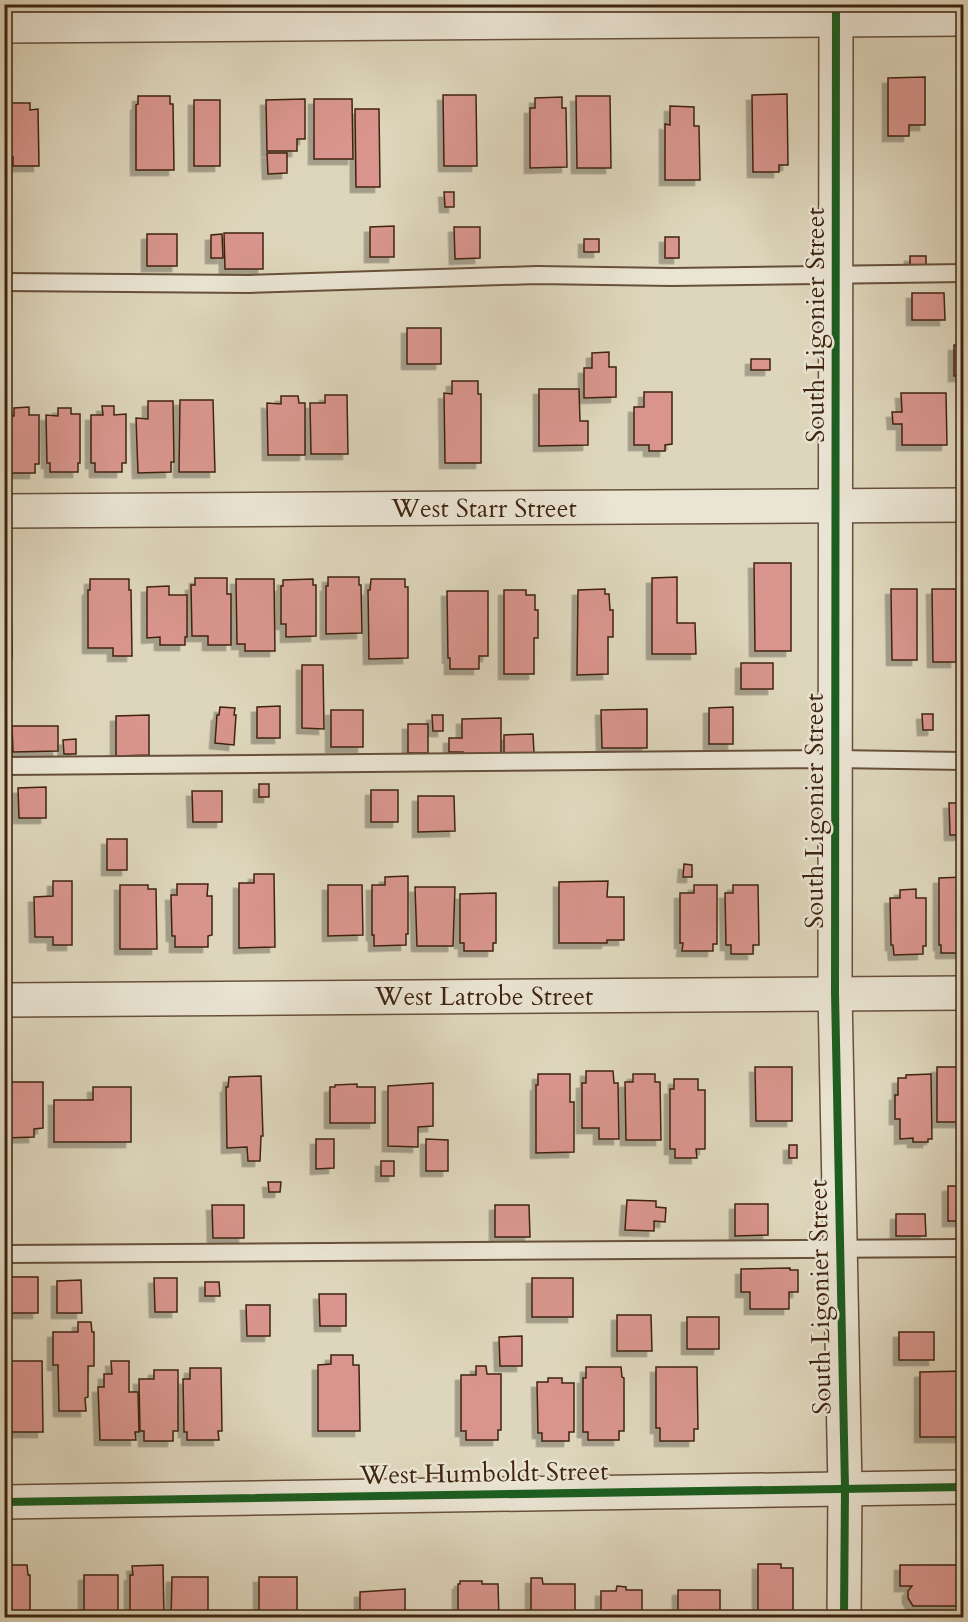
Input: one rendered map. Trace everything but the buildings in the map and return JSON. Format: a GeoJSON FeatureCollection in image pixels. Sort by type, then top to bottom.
{"type":"FeatureCollection","features":[{"type":"Feature","properties":{"kind":"street"},"geometry":{"type":"LineString","coordinates":[[4,26],[837,12],[963,19]]}},
{"type":"Feature","properties":{"kind":"street","name":"South Ligonier Street"},"geometry":{"type":"LineString","coordinates":[[837,12],[836,993],[845,1488],[844,1617]]}},
{"type":"Feature","properties":{"kind":"street","name":"West Starr Street"},"geometry":{"type":"LineString","coordinates":[[4,511],[963,505]]}},
{"type":"Feature","properties":{"kind":"street","name":"West Latrobe Street"},"geometry":{"type":"LineString","coordinates":[[4,1000],[963,993]]}},
{"type":"Feature","properties":{"kind":"street","name":"West Humboldt Street"},"geometry":{"type":"LineString","coordinates":[[4,1502],[963,1487]]}},
{"type":"Feature","properties":{"kind":"lane"},"geometry":{"type":"LineString","coordinates":[[4,282],[249,284],[537,275],[672,277],[963,273]]}},
{"type":"Feature","properties":{"kind":"lane"},"geometry":{"type":"LineString","coordinates":[[4,766],[836,759],[963,761]]}},
{"type":"Feature","properties":{"kind":"lane"},"geometry":{"type":"LineString","coordinates":[[4,1254],[963,1248]]}},
{"type":"Feature","properties":{"kind":"cycle path"},"geometry":{"type":"LineString","coordinates":[[836,4],[835,993],[845,1488],[844,1618]]}},
{"type":"Feature","properties":{"kind":"cycle path"},"geometry":{"type":"LineString","coordinates":[[4,1502],[964,1487]]}}]}
